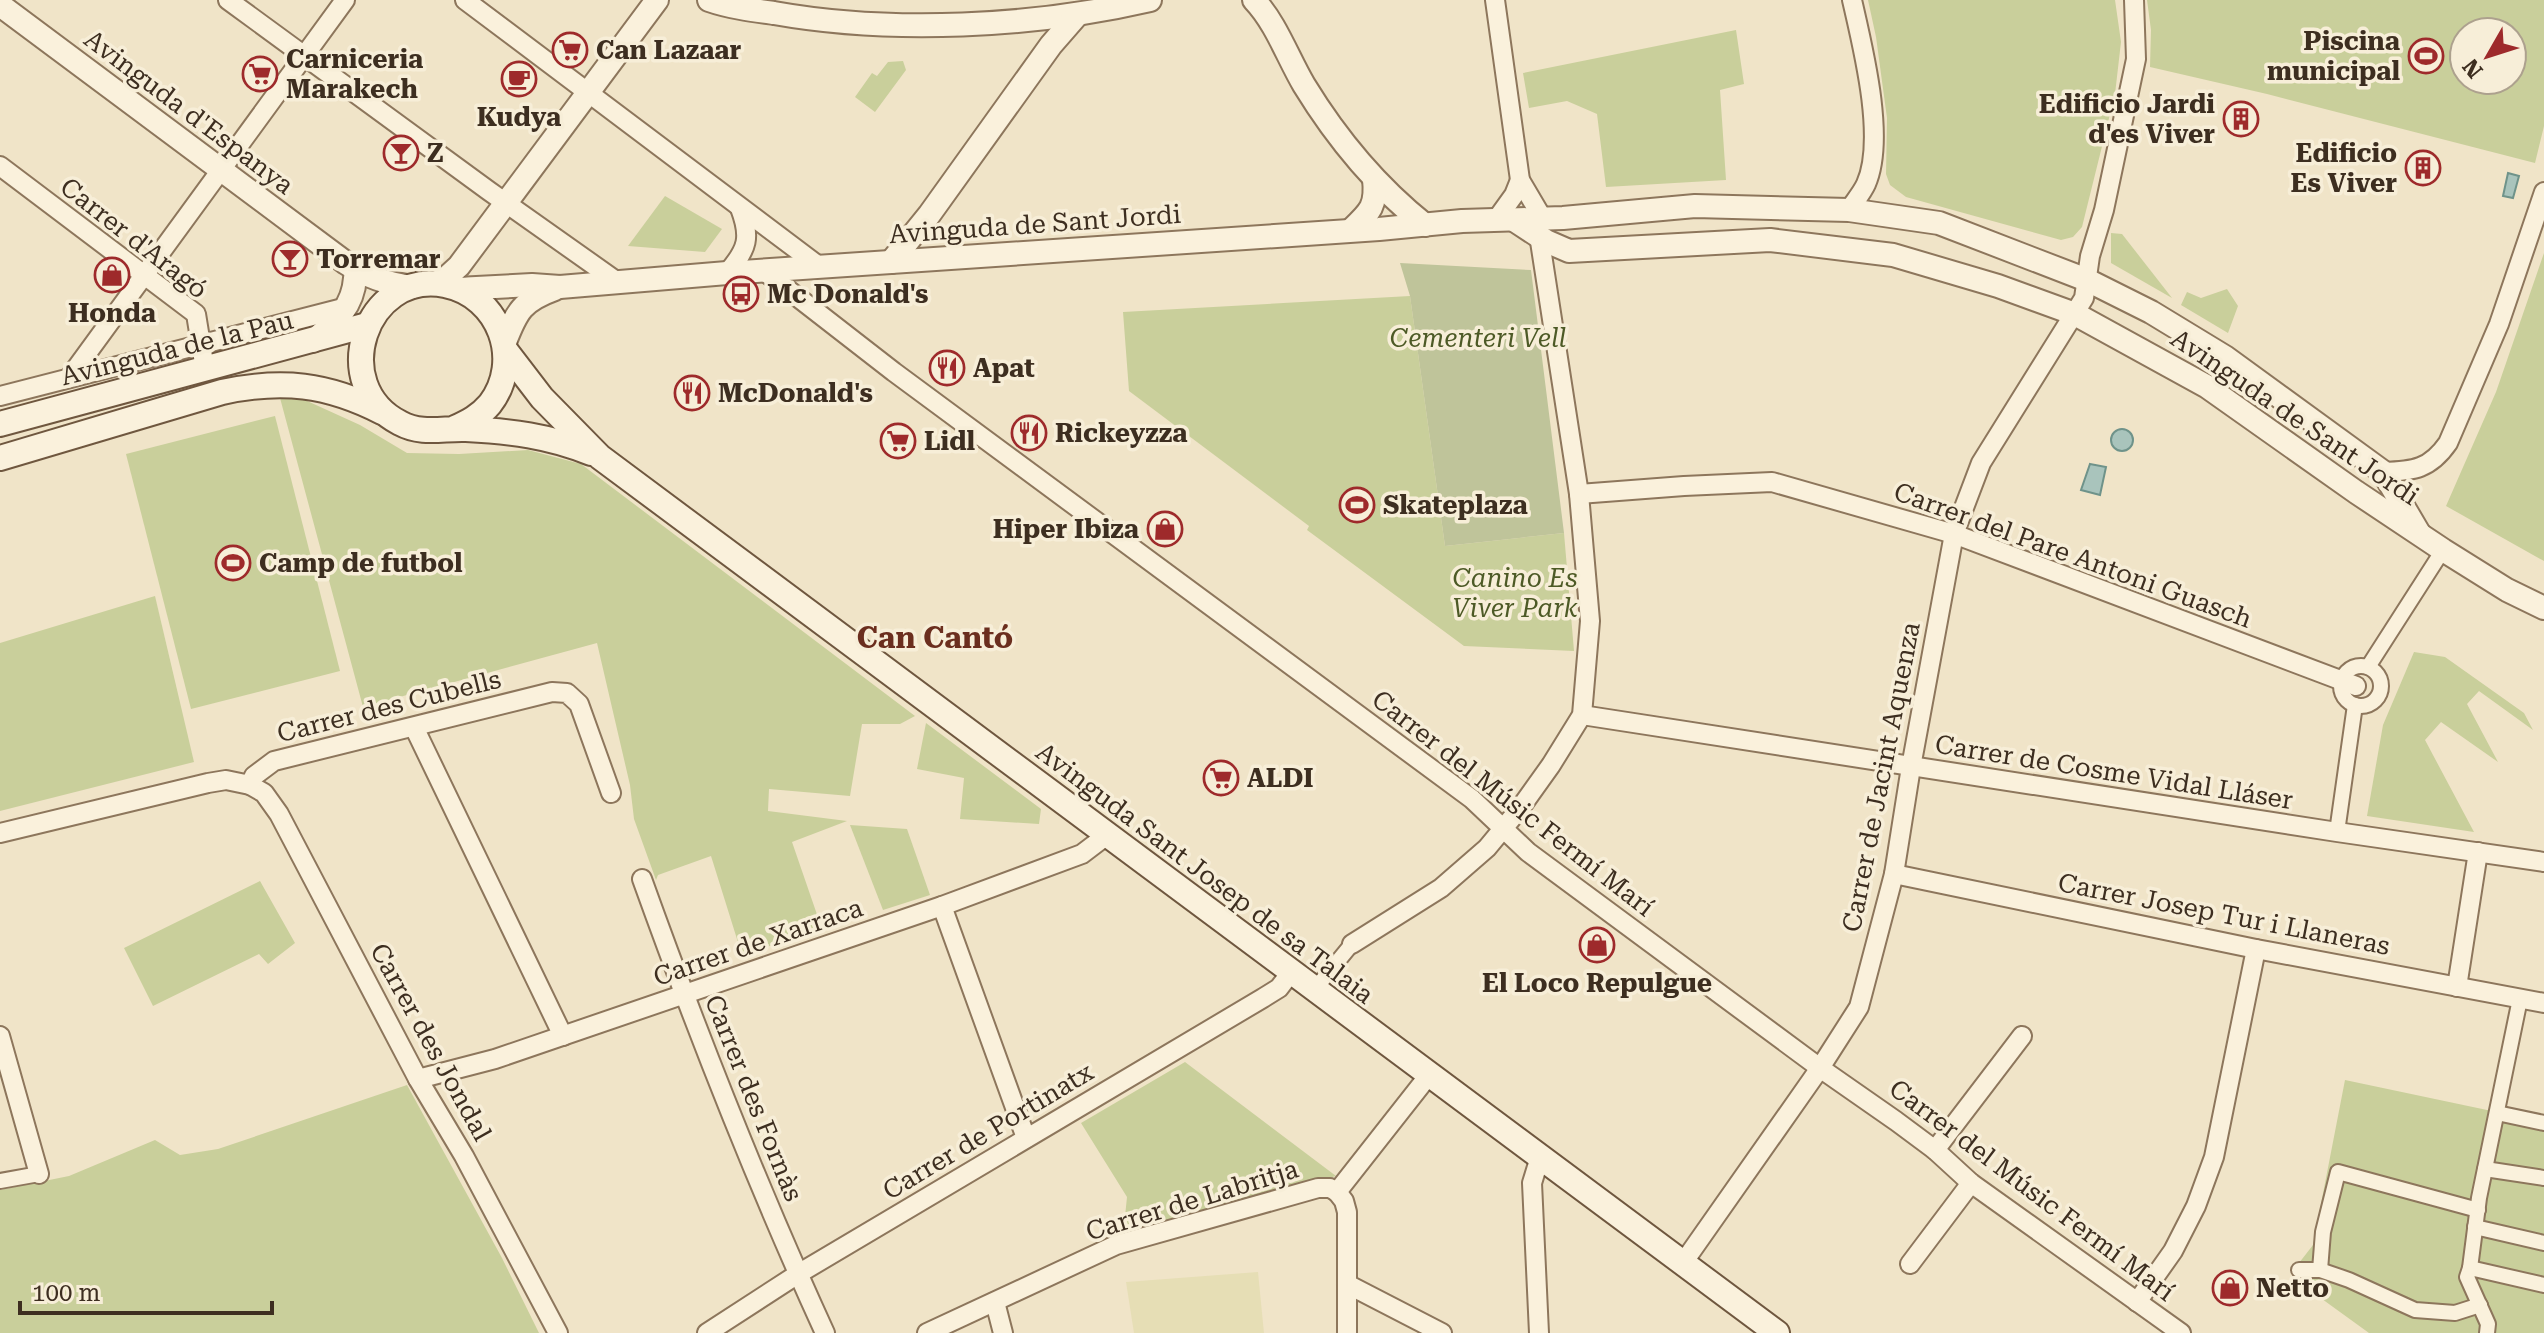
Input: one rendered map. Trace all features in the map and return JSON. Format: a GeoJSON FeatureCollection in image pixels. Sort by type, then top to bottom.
{"type":"FeatureCollection","features":[{"type":"Feature","properties":{"kind":"main road"},"geometry":{"type":"LineString","coordinates":[[434,287],[473,297],[487,309],[498,325],[505,346],[542,398],[600,457],[577,447],[512,431],[418,430],[400,424],[372,399],[364,381],[360,363],[361,344],[368,323],[381,306],[395,295],[434,287]]}},
{"type":"Feature","properties":{"kind":"main road","name":"Avinguda de la Pau"},"geometry":{"type":"LineString","coordinates":[[0,424],[203,358],[311,342],[368,323]]}},
{"type":"Feature","properties":{"kind":"main road"},"geometry":{"type":"LineString","coordinates":[[455,428],[473,420],[488,407],[499,390],[505,371],[505,346]]}},
{"type":"Feature","properties":{"kind":"main road","name":"Avinguda de la Pau"},"geometry":{"type":"LineString","coordinates":[[0,458],[250,386],[303,386],[337,392],[385,413]]}},
{"type":"Feature","properties":{"kind":"main road"},"geometry":{"type":"LineString","coordinates":[[303,386],[356,411],[388,433],[412,442],[433,444],[535,435]]}},
{"type":"Feature","properties":{"kind":"main road","name":"Avinguda Sant Josep de sa Talaia"},"geometry":{"type":"LineString","coordinates":[[600,457],[1777,1333]]}},
{"type":"Feature","properties":{"kind":"street"},"geometry":{"type":"LineString","coordinates":[[228,0],[619,283]]}},
{"type":"Feature","properties":{"kind":"street"},"geometry":{"type":"LineString","coordinates":[[69,378],[345,0]]}},
{"type":"Feature","properties":{"kind":"street"},"geometry":{"type":"LineString","coordinates":[[465,0],[820,267]]}},
{"type":"Feature","properties":{"kind":"street"},"geometry":{"type":"LineString","coordinates":[[434,287],[459,266],[657,0]]}},
{"type":"Feature","properties":{"kind":"street"},"geometry":{"type":"LineString","coordinates":[[709,0],[795,17],[851,23],[1010,22],[1078,14],[1150,0]]}},
{"type":"Feature","properties":{"kind":"street"},"geometry":{"type":"LineString","coordinates":[[1315,989],[1352,944],[1441,888],[1487,848],[1551,765],[1582,715],[1594,641],[1548,224],[1520,180],[1495,0]]}},
{"type":"Feature","properties":{"kind":"street"},"geometry":{"type":"LineString","coordinates":[[1849,210],[1866,183],[1873,147],[1867,67],[1852,0]]}},
{"type":"Feature","properties":{"kind":"street","name":"Carrer de Jacint Aquenza"},"geometry":{"type":"LineString","coordinates":[[1683,1263],[1820,1068],[1859,1007],[1894,874],[1954,534],[1981,463],[2084,298],[2090,256],[2104,210],[2136,59],[2134,0]]}},
{"type":"Feature","properties":{"kind":"street"},"geometry":{"type":"LineString","coordinates":[[1262,5],[1288,57],[1326,120],[1374,179],[1425,225]]}},
{"type":"Feature","properties":{"kind":"street","name":"Avinguda d'Espanya"},"geometry":{"type":"LineString","coordinates":[[4,8],[350,270],[392,285],[434,287]]}},
{"type":"Feature","properties":{"kind":"street"},"geometry":{"type":"LineString","coordinates":[[891,262],[929,215],[1037,63],[1078,14]]}},
{"type":"Feature","properties":{"kind":"street"},"geometry":{"type":"LineString","coordinates":[[1010,22],[1033,44],[1037,63]]}},
{"type":"Feature","properties":{"kind":"street","name":"Carrer d'Aragó"},"geometry":{"type":"LineString","coordinates":[[0,166],[196,314],[203,358]]}},
{"type":"Feature","properties":{"kind":"street"},"geometry":{"type":"LineString","coordinates":[[1351,230],[1374,205],[1374,179]]}},
{"type":"Feature","properties":{"kind":"street"},"geometry":{"type":"LineString","coordinates":[[1505,219],[1520,180]]}},
{"type":"Feature","properties":{"kind":"street"},"geometry":{"type":"LineString","coordinates":[[2383,472],[2421,467],[2437,458],[2448,443],[2499,324],[2544,192]]}},
{"type":"Feature","properties":{"kind":"street","name":"Avinguda de Sant Jordi"},"geometry":{"type":"LineString","coordinates":[[434,287],[560,287],[1505,219],[1548,224],[1695,206],[1849,210],[1939,223],[2087,280],[2151,312],[2225,357],[2383,472],[2419,533]]}},
{"type":"Feature","properties":{"kind":"street"},"geometry":{"type":"LineString","coordinates":[[727,273],[746,246],[746,224],[740,208]]}},
{"type":"Feature","properties":{"kind":"street"},"geometry":{"type":"LineString","coordinates":[[929,215],[931,237],[949,258]]}},
{"type":"Feature","properties":{"kind":"street","name":"Avinguda de Sant Jordi"},"geometry":{"type":"LineString","coordinates":[[1548,224],[1558,247],[1580,252],[1770,240],[1893,255],[1998,286],[2075,314],[2206,386],[2443,550],[2507,590],[2544,608]]}},
{"type":"Feature","properties":{"kind":"street"},"geometry":{"type":"LineString","coordinates":[[311,342],[347,307],[352,298],[350,270]]}},
{"type":"Feature","properties":{"kind":"street"},"geometry":{"type":"LineString","coordinates":[[350,270],[364,296],[368,323]]}},
{"type":"Feature","properties":{"kind":"street","name":"Carrer del Músic Fermí Marí"},"geometry":{"type":"LineString","coordinates":[[764,271],[815,313],[1472,799],[1528,852],[1935,1150],[1971,1183],[2181,1333]]}},
{"type":"Feature","properties":{"kind":"street","name":"Avinguda de Sant Jordi"},"geometry":{"type":"LineString","coordinates":[[505,346],[521,307],[534,297],[560,287]]}},
{"type":"Feature","properties":{"kind":"street","name":"Avinguda de la Pau"},"geometry":{"type":"LineString","coordinates":[[0,396],[69,378],[203,358],[347,307]]}},
{"type":"Feature","properties":{"kind":"street","name":"Carrer del Pare Antoni Guasch"},"geometry":{"type":"LineString","coordinates":[[1579,494],[1772,482],[1954,534],[2351,691]]}},
{"type":"Feature","properties":{"kind":"street"},"geometry":{"type":"LineString","coordinates":[[2368,667],[2443,550]]}},
{"type":"Feature","properties":{"kind":"street"},"geometry":{"type":"LineString","coordinates":[[2337,832],[2351,691],[2347,671],[2357,666],[2368,667],[2379,677],[2380,692],[2370,704],[2351,691]]}},
{"type":"Feature","properties":{"kind":"street","name":"Carrer des Cubells"},"geometry":{"type":"LineString","coordinates":[[250,785],[254,776],[274,761],[552,692],[567,693],[579,704],[611,793]]}},
{"type":"Feature","properties":{"kind":"street","name":"Carrer de Cosme Vidal Lláser"},"geometry":{"type":"LineString","coordinates":[[1582,715],[2544,862]]}},
{"type":"Feature","properties":{"kind":"street"},"geometry":{"type":"LineString","coordinates":[[414,727],[563,1036]]}},
{"type":"Feature","properties":{"kind":"street"},"geometry":{"type":"LineString","coordinates":[[0,833],[208,783],[226,780],[250,785]]}},
{"type":"Feature","properties":{"kind":"street","name":"Carrer des Jondal"},"geometry":{"type":"LineString","coordinates":[[250,785],[264,793],[279,814],[418,1079],[464,1156],[558,1333]]}},
{"type":"Feature","properties":{"kind":"street","name":"Carrer de Xarraca"},"geometry":{"type":"LineString","coordinates":[[418,1079],[495,1059],[942,906],[1082,854],[1107,835]]}},
{"type":"Feature","properties":{"kind":"street"},"geometry":{"type":"LineString","coordinates":[[2457,987],[2478,852]]}},
{"type":"Feature","properties":{"kind":"street","name":"Carrer Josep Tur i Llaneras"},"geometry":{"type":"LineString","coordinates":[[1894,874],[2256,949],[2544,1003]]}},
{"type":"Feature","properties":{"kind":"street","name":"Carrer des Fornàs"},"geometry":{"type":"LineString","coordinates":[[642,879],[684,995],[825,1333]]}},
{"type":"Feature","properties":{"kind":"street"},"geometry":{"type":"LineString","coordinates":[[942,906],[1026,1138]]}},
{"type":"Feature","properties":{"kind":"street"},"geometry":{"type":"LineString","coordinates":[[2137,1302],[2173,1251],[2196,1206],[2214,1157],[2256,949]]}},
{"type":"Feature","properties":{"kind":"street","name":"Carrer de Portinatx"},"geometry":{"type":"LineString","coordinates":[[707,1333],[798,1274],[1263,998],[1279,988],[1292,971]]}},
{"type":"Feature","properties":{"kind":"street"},"geometry":{"type":"LineString","coordinates":[[2487,1333],[2488,1324],[2467,1277],[2485,1169],[2520,999]]}},
{"type":"Feature","properties":{"kind":"street"},"geometry":{"type":"LineString","coordinates":[[0,1036],[39,1174],[0,1181]]}},
{"type":"Feature","properties":{"kind":"street"},"geometry":{"type":"LineString","coordinates":[[1935,1150],[2022,1036]]}},
{"type":"Feature","properties":{"kind":"street","name":"Carrer de Labritja"},"geometry":{"type":"LineString","coordinates":[[927,1333],[1116,1245],[1318,1188],[1330,1188],[1337,1192],[1429,1075]]}},
{"type":"Feature","properties":{"kind":"street"},"geometry":{"type":"LineString","coordinates":[[2497,1113],[2544,1123]]}},
{"type":"Feature","properties":{"kind":"street"},"geometry":{"type":"LineString","coordinates":[[1539,1333],[1532,1183],[1540,1157]]}},
{"type":"Feature","properties":{"kind":"street"},"geometry":{"type":"LineString","coordinates":[[2485,1169],[2544,1178]]}},
{"type":"Feature","properties":{"kind":"street"},"geometry":{"type":"LineString","coordinates":[[2320,1270],[2323,1232],[2338,1172],[2478,1210]]}},
{"type":"Feature","properties":{"kind":"street"},"geometry":{"type":"LineString","coordinates":[[1910,1264],[1971,1183]]}},
{"type":"Feature","properties":{"kind":"street"},"geometry":{"type":"LineString","coordinates":[[1337,1192],[1347,1212],[1347,1333]]}},
{"type":"Feature","properties":{"kind":"street"},"geometry":{"type":"LineString","coordinates":[[2475,1227],[2544,1243]]}},
{"type":"Feature","properties":{"kind":"street"},"geometry":{"type":"LineString","coordinates":[[2470,1268],[2544,1285]]}},
{"type":"Feature","properties":{"kind":"street"},"geometry":{"type":"LineString","coordinates":[[2299,1270],[2320,1270],[2415,1310],[2455,1313],[2480,1305]]}},
{"type":"Feature","properties":{"kind":"street"},"geometry":{"type":"LineString","coordinates":[[1347,1284],[1442,1333]]}},
{"type":"Feature","properties":{"kind":"street"},"geometry":{"type":"LineString","coordinates":[[995,1302],[1003,1333]]}},
{"type":"Feature","properties":{"kind":"shaded area"},"geometry":{"type":"Polygon","coordinates":[[[1258,1272],[1264,1333],[1134,1333],[1126,1282],[1258,1272]]]}},
{"type":"Feature","properties":{"kind":"green space"},"geometry":{"type":"Polygon","coordinates":[[[1868,0],[2115,0],[2121,42],[2115,94],[2082,227],[2073,237],[2061,240],[1906,197],[1890,185],[1886,174],[1887,118],[1868,0]]]}},
{"type":"Feature","properties":{"kind":"green space"},"geometry":{"type":"Polygon","coordinates":[[[2147,0],[2544,0],[2544,126],[2535,163],[2150,67],[2151,30],[2147,0]]]}},
{"type":"Feature","properties":{"kind":"green space"},"geometry":{"type":"Polygon","coordinates":[[[1736,30],[1744,84],[1720,90],[1726,180],[1606,187],[1597,114],[1567,101],[1529,108],[1523,73],[1736,30]]]}},
{"type":"Feature","properties":{"kind":"green space"},"geometry":{"type":"Polygon","coordinates":[[[903,61],[906,70],[875,112],[855,97],[872,73],[877,76],[888,62],[903,61]]]}},
{"type":"Feature","properties":{"kind":"green space"},"geometry":{"type":"Polygon","coordinates":[[[665,196],[722,229],[705,252],[628,246],[665,196]]]}},
{"type":"Feature","properties":{"kind":"green space"},"geometry":{"type":"Polygon","coordinates":[[[2111,233],[2122,234],[2172,298],[2111,263],[2111,233]]]}},
{"type":"Feature","properties":{"kind":"green space"},"geometry":{"type":"Polygon","coordinates":[[[2544,253],[2544,561],[2446,506],[2496,392],[2544,253]]]}},
{"type":"Feature","properties":{"kind":"green space","name":"Cementeri Vell"},"geometry":{"type":"Polygon","coordinates":[[[1400,263],[1531,270],[1564,533],[1445,546],[1410,296],[1400,263]]]}},
{"type":"Feature","properties":{"kind":"green space"},"geometry":{"type":"Polygon","coordinates":[[[2227,289],[2238,306],[2228,333],[2181,305],[2187,292],[2201,298],[2227,289]]]}},
{"type":"Feature","properties":{"kind":"green space","name":"Canino Es Viver Park"},"geometry":{"type":"Polygon","coordinates":[[[1410,296],[1445,546],[1564,533],[1574,651],[1464,646],[1307,530],[1309,526],[1129,391],[1123,312],[1410,296]]]}},
{"type":"Feature","properties":{"kind":"green space"},"geometry":{"type":"Polygon","coordinates":[[[280,398],[305,400],[360,425],[407,453],[528,450],[581,464],[915,716],[900,724],[862,724],[850,796],[769,789],[768,811],[847,821],[792,842],[822,929],[742,955],[711,856],[658,875],[656,880],[634,819],[630,785],[597,643],[363,707],[280,398]]]}},
{"type":"Feature","properties":{"kind":"green space","name":"Camp de futbol"},"geometry":{"type":"Polygon","coordinates":[[[275,416],[340,671],[191,709],[126,454],[275,416]]]}},
{"type":"Feature","properties":{"kind":"green space"},"geometry":{"type":"Polygon","coordinates":[[[155,596],[194,762],[0,811],[0,643],[155,596]]]}},
{"type":"Feature","properties":{"kind":"green space"},"geometry":{"type":"Polygon","coordinates":[[[2414,652],[2445,657],[2524,713],[2533,730],[2479,691],[2467,704],[2498,762],[2441,722],[2425,740],[2474,832],[2367,816],[2383,725],[2414,652]]]}},
{"type":"Feature","properties":{"kind":"green space"},"geometry":{"type":"Polygon","coordinates":[[[926,723],[1041,809],[1039,824],[960,819],[964,778],[917,769],[926,723]]]}},
{"type":"Feature","properties":{"kind":"green space"},"geometry":{"type":"Polygon","coordinates":[[[850,825],[907,829],[930,895],[883,910],[850,825]]]}},
{"type":"Feature","properties":{"kind":"green space"},"geometry":{"type":"Polygon","coordinates":[[[260,881],[295,943],[268,964],[259,954],[153,1006],[124,948],[260,881]]]}},
{"type":"Feature","properties":{"kind":"green space"},"geometry":{"type":"Polygon","coordinates":[[[1185,1062],[1336,1176],[1123,1236],[1127,1197],[1081,1123],[1185,1062]]]}},
{"type":"Feature","properties":{"kind":"green space"},"geometry":{"type":"Polygon","coordinates":[[[2345,1080],[2487,1110],[2509,1109],[2544,1116],[2544,1333],[2369,1333],[2293,1278],[2299,1263],[2313,1245],[2345,1080]]]}},
{"type":"Feature","properties":{"kind":"green space"},"geometry":{"type":"Polygon","coordinates":[[[407,1085],[502,1258],[539,1333],[0,1333],[0,1190],[69,1176],[155,1140],[180,1155],[218,1149],[407,1085]]]}},
{"type":"Feature","properties":{"kind":"water"},"geometry":{"type":"Polygon","coordinates":[[[2508,173],[2519,176],[2513,198],[2503,196],[2508,173]]]}},
{"type":"Feature","properties":{"kind":"water"},"geometry":{"type":"Polygon","coordinates":[[[2122,429],[2130,432],[2133,440],[2130,448],[2122,451],[2114,448],[2111,440],[2114,432],[2122,429]]]}},
{"type":"Feature","properties":{"kind":"water"},"geometry":{"type":"Polygon","coordinates":[[[2090,464],[2106,467],[2100,495],[2081,490],[2090,464]]]}},
{"type":"Feature","properties":{"kind":"place","name":"Can Lazaar"},"geometry":{"type":"Point","coordinates":[570,50]}},
{"type":"Feature","properties":{"kind":"place","name":"Piscina municipal"},"geometry":{"type":"Point","coordinates":[2426,56]}},
{"type":"Feature","properties":{"kind":"place","name":"Carniceria Marakech"},"geometry":{"type":"Point","coordinates":[260,74]}},
{"type":"Feature","properties":{"kind":"place","name":"Kudya"},"geometry":{"type":"Point","coordinates":[519,79]}},
{"type":"Feature","properties":{"kind":"place","name":"Edificio Jardi d'es Viver"},"geometry":{"type":"Point","coordinates":[2241,119]}},
{"type":"Feature","properties":{"kind":"place","name":"Z"},"geometry":{"type":"Point","coordinates":[401,153]}},
{"type":"Feature","properties":{"kind":"place","name":"Edificio Es Viver"},"geometry":{"type":"Point","coordinates":[2423,168]}},
{"type":"Feature","properties":{"kind":"place","name":"Torremar"},"geometry":{"type":"Point","coordinates":[290,259]}},
{"type":"Feature","properties":{"kind":"place","name":"Honda"},"geometry":{"type":"Point","coordinates":[112,275]}},
{"type":"Feature","properties":{"kind":"place","name":"Mc Donald's"},"geometry":{"type":"Point","coordinates":[741,294]}},
{"type":"Feature","properties":{"kind":"place","name":"Apat"},"geometry":{"type":"Point","coordinates":[947,368]}},
{"type":"Feature","properties":{"kind":"place","name":"McDonald's"},"geometry":{"type":"Point","coordinates":[692,393]}},
{"type":"Feature","properties":{"kind":"place","name":"Rickeyzza"},"geometry":{"type":"Point","coordinates":[1029,433]}},
{"type":"Feature","properties":{"kind":"place","name":"Lidl"},"geometry":{"type":"Point","coordinates":[898,441]}},
{"type":"Feature","properties":{"kind":"place","name":"Skateplaza"},"geometry":{"type":"Point","coordinates":[1357,505]}},
{"type":"Feature","properties":{"kind":"place","name":"Hiper Ibiza"},"geometry":{"type":"Point","coordinates":[1165,529]}},
{"type":"Feature","properties":{"kind":"place","name":"Camp de futbol"},"geometry":{"type":"Point","coordinates":[233,563]}},
{"type":"Feature","properties":{"kind":"place","name":"ALDI"},"geometry":{"type":"Point","coordinates":[1221,778]}},
{"type":"Feature","properties":{"kind":"place","name":"El Loco Repulgue"},"geometry":{"type":"Point","coordinates":[1597,945]}},
{"type":"Feature","properties":{"kind":"place","name":"Netto"},"geometry":{"type":"Point","coordinates":[2230,1288]}},
{"type":"Feature","properties":{"kind":"district","name":"Can Cantó"},"geometry":{"type":"Point","coordinates":[935,638]}}]}
